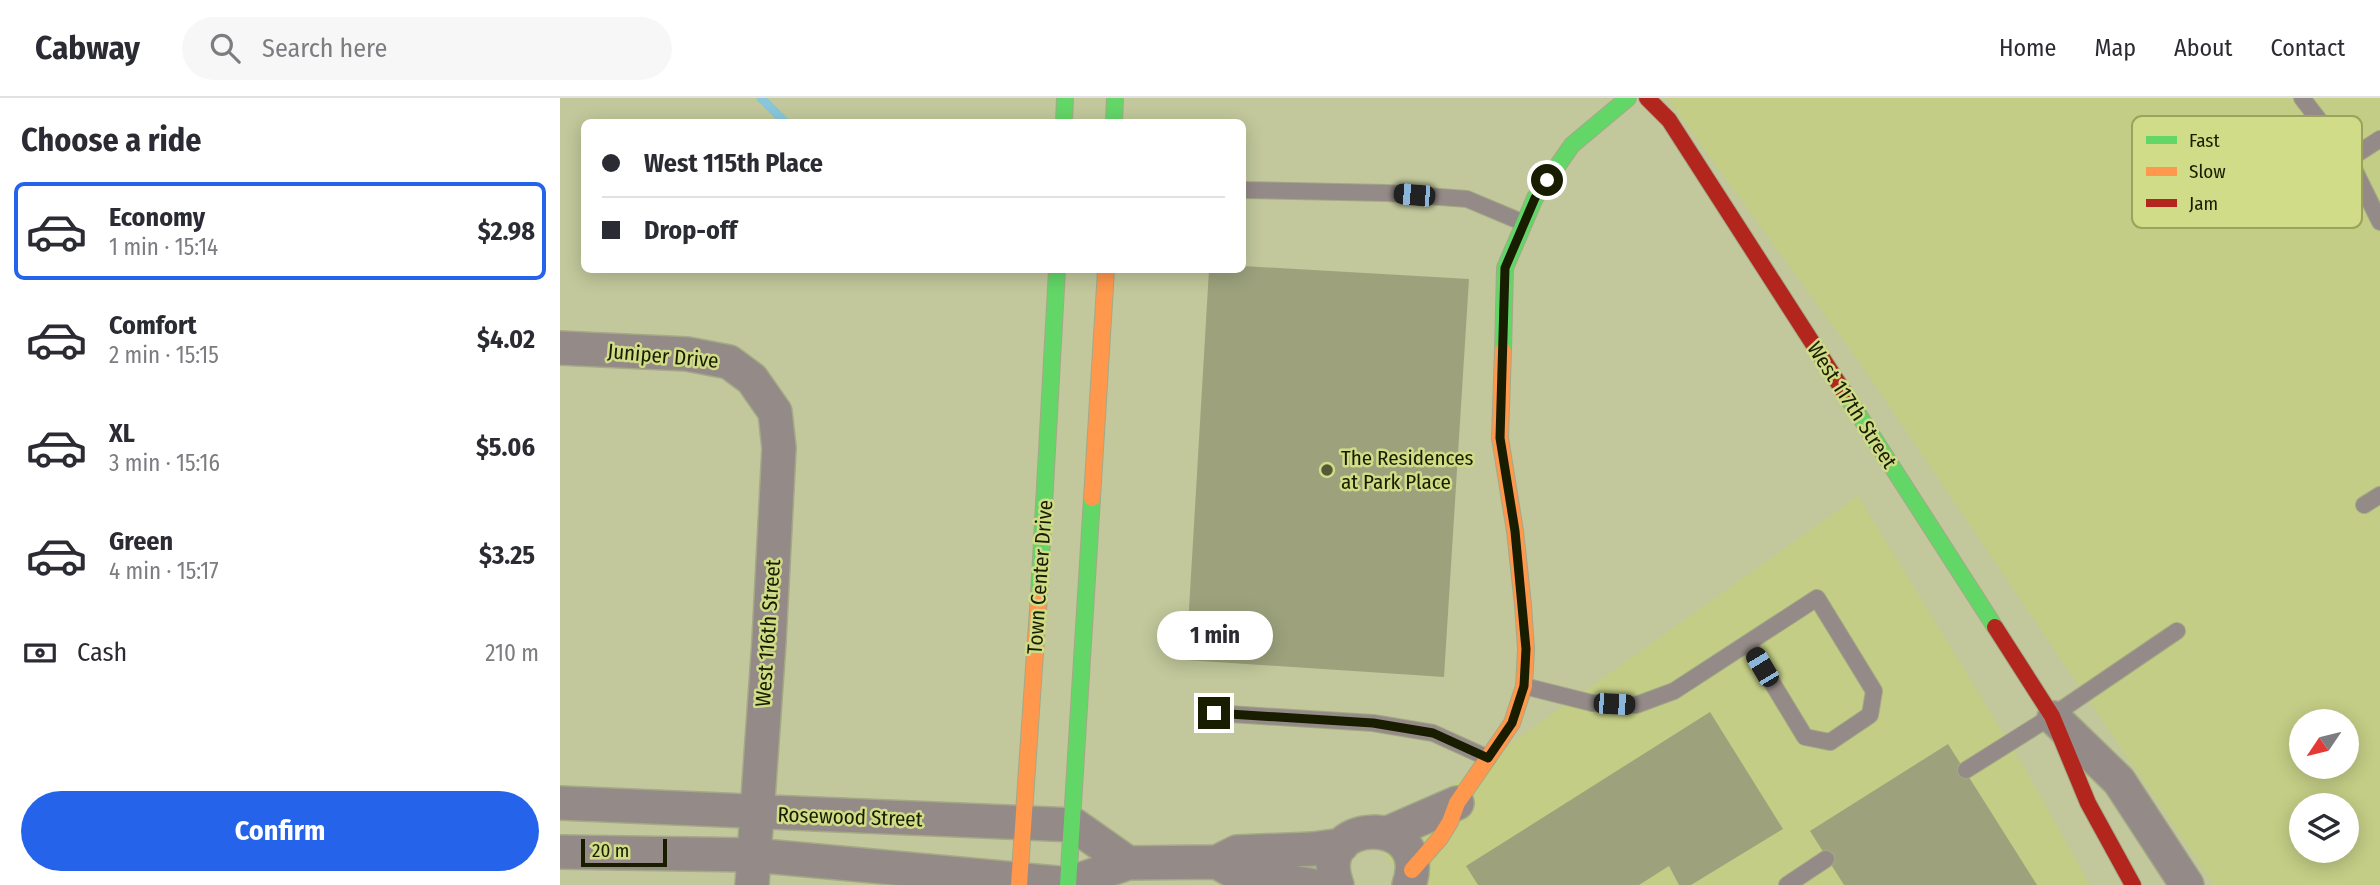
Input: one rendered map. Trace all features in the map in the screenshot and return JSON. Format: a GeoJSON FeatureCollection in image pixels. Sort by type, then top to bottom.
{"type":"FeatureCollection","features":[{"type":"Feature","properties":{"kind":"street"},"geometry":{"type":"LineString","coordinates":[[1064,119],[1065,98]]}},
{"type":"Feature","properties":{"kind":"street"},"geometry":{"type":"LineString","coordinates":[[1114,119],[1115,98]]}},
{"type":"Feature","properties":{"kind":"street"},"geometry":{"type":"LineString","coordinates":[[1411,880],[1450,822],[1457,803],[1512,723],[1524,686],[1526,649],[1523,605],[1515,531],[1500,438],[1505,268],[1535,198],[1572,145],[1628,98]]}},
{"type":"Feature","properties":{"kind":"street","name":"West 117th Street"},"geometry":{"type":"LineString","coordinates":[[1647,98],[1669,120],[2052,716],[2088,803],[2133,885]]}},
{"type":"Feature","properties":{"kind":"street","name":"Town Center Drive"},"geometry":{"type":"LineString","coordinates":[[1020,882],[1047,475],[1057,273]]}},
{"type":"Feature","properties":{"kind":"street"},"geometry":{"type":"LineString","coordinates":[[1068,885],[1074,825],[1106,273]]}},
{"type":"Feature","properties":{"kind":"street","name":"Juniper Drive"},"geometry":{"type":"LineString","coordinates":[[560,348],[687,354],[729,362],[757,386]]}},
{"type":"Feature","properties":{"kind":"street","name":"West 116th Street"},"geometry":{"type":"LineString","coordinates":[[752,870],[769,641],[779,448],[775,412],[757,386]]}},
{"type":"Feature","properties":{"kind":"street","name":"West 117th Street"},"geometry":{"type":"LineString","coordinates":[[2052,716],[2119,780],[2187,885]]}},
{"type":"Feature","properties":{"kind":"street","name":"Rosewood Street"},"geometry":{"type":"LineString","coordinates":[[563,852],[752,870],[1068,885],[1129,863],[1217,862],[1237,852],[1342,845],[1358,833],[1388,833],[1457,803]]}},
{"type":"Feature","properties":{"kind":"street"},"geometry":{"type":"LineString","coordinates":[[562,804],[563,852]]}},
{"type":"Feature","properties":{"kind":"street","name":"Rosewood Street"},"geometry":{"type":"LineString","coordinates":[[562,804],[1074,825]]}},
{"type":"Feature","properties":{"kind":"street"},"geometry":{"type":"LineString","coordinates":[[1074,825],[1129,863]]}},
{"type":"Feature","properties":{"kind":"street"},"geometry":{"type":"LineString","coordinates":[[1388,833],[1405,848],[1410,858],[1411,880]]}},
{"type":"Feature","properties":{"kind":"street"},"geometry":{"type":"LineString","coordinates":[[1337,885],[1334,862],[1342,845]]}},
{"type":"Feature","properties":{"kind":"street","name":"Rosewood Street"},"geometry":{"type":"LineString","coordinates":[[1217,862],[1238,874],[1310,885]]}},
{"type":"Feature","properties":{"kind":"lane"},"geometry":{"type":"LineString","coordinates":[[2302,98],[2316,116]]}},
{"type":"Feature","properties":{"kind":"lane"},"geometry":{"type":"LineString","coordinates":[[2362,151],[2380,139]]}},
{"type":"Feature","properties":{"kind":"lane"},"geometry":{"type":"LineString","coordinates":[[2362,184],[2380,222]]}},
{"type":"Feature","properties":{"kind":"lane"},"geometry":{"type":"LineString","coordinates":[[1246,190],[1387,193],[1468,200],[1524,223]]}},
{"type":"Feature","properties":{"kind":"lane"},"geometry":{"type":"LineString","coordinates":[[2364,505],[2380,495]]}},
{"type":"Feature","properties":{"kind":"lane"},"geometry":{"type":"LineString","coordinates":[[1524,686],[1592,703],[1636,705],[1674,691],[1817,598],[1874,691],[1870,715],[1830,742],[1805,737],[1748,643]]}},
{"type":"Feature","properties":{"kind":"lane"},"geometry":{"type":"LineString","coordinates":[[1966,770],[2052,716],[2177,631]]}},
{"type":"Feature","properties":{"kind":"lane"},"geometry":{"type":"LineString","coordinates":[[1214,713],[1373,723],[1433,733],[1488,758]]}},
{"type":"Feature","properties":{"kind":"lane"},"geometry":{"type":"LineString","coordinates":[[1787,885],[1813,878],[1826,859]]}},
{"type":"Feature","properties":{"kind":"shaded area"},"geometry":{"type":"Polygon","coordinates":[[[1667,98],[2380,98],[2380,885],[2214,885],[1858,360],[1667,98]]]}},
{"type":"Feature","properties":{"kind":"shaded area"},"geometry":{"type":"Polygon","coordinates":[[[1858,496],[2022,764],[2090,885],[1404,885],[1376,840],[1858,496]]]}},
{"type":"Feature","properties":{"kind":"building","name":"The Residences at Park Place"},"geometry":{"type":"Polygon","coordinates":[[[1246,266],[1469,279],[1444,677],[1186,660],[1209,273],[1246,273],[1246,266]]]}},
{"type":"Feature","properties":{"kind":"building"},"geometry":{"type":"Polygon","coordinates":[[[1710,712],[1783,829],[1691,885],[1679,885],[1669,866],[1639,885],[1478,885],[1466,866],[1710,712]]]}},
{"type":"Feature","properties":{"kind":"building"},"geometry":{"type":"Polygon","coordinates":[[[1948,744],[2037,885],[1844,885],[1810,831],[1948,744]]]}},
{"type":"Feature","properties":{"kind":"waterway"},"geometry":{"type":"LineString","coordinates":[[761,98],[782,119]]}},
{"type":"Feature","properties":{"kind":"traffic: fast"},"geometry":{"type":"LineString","coordinates":[[1064,119],[1065,98]]}},
{"type":"Feature","properties":{"kind":"traffic: fast"},"geometry":{"type":"LineString","coordinates":[[1114,119],[1115,98]]}},
{"type":"Feature","properties":{"kind":"traffic: fast"},"geometry":{"type":"LineString","coordinates":[[1503,351],[1505,268],[1535,198],[1572,145],[1628,98]]}},
{"type":"Feature","properties":{"kind":"traffic: fast"},"geometry":{"type":"LineString","coordinates":[[1039,595],[1057,273]]}},
{"type":"Feature","properties":{"kind":"traffic: fast"},"geometry":{"type":"LineString","coordinates":[[1846,395],[1995,627]]}},
{"type":"Feature","properties":{"kind":"traffic: fast"},"geometry":{"type":"LineString","coordinates":[[1068,885],[1092,498]]}},
{"type":"Feature","properties":{"kind":"traffic: slow"},"geometry":{"type":"LineString","coordinates":[[1092,498],[1106,273]]}},
{"type":"Feature","properties":{"kind":"traffic: slow"},"geometry":{"type":"LineString","coordinates":[[1412,870],[1440,838],[1457,803],[1512,723],[1524,686],[1526,649],[1523,605],[1515,531],[1500,438],[1503,351]]}},
{"type":"Feature","properties":{"kind":"traffic: slow"},"geometry":{"type":"LineString","coordinates":[[1019,885],[1039,595]]}},
{"type":"Feature","properties":{"kind":"traffic: jam"},"geometry":{"type":"LineString","coordinates":[[1647,98],[1669,120],[1846,395]]}},
{"type":"Feature","properties":{"kind":"traffic: jam"},"geometry":{"type":"LineString","coordinates":[[1995,627],[2052,716],[2088,803],[2133,885]]}},
{"type":"Feature","properties":{"kind":"place","name":"The Residences at Park Place"},"geometry":{"type":"Point","coordinates":[1327,470]}},
{"type":"Feature","properties":{"kind":"route"},"geometry":{"type":"LineString","coordinates":[[1214,713],[1373,723],[1433,733],[1488,758],[1512,723],[1524,686],[1526,649],[1515,531],[1500,438],[1505,268],[1535,198],[1547,180]]}}]}
